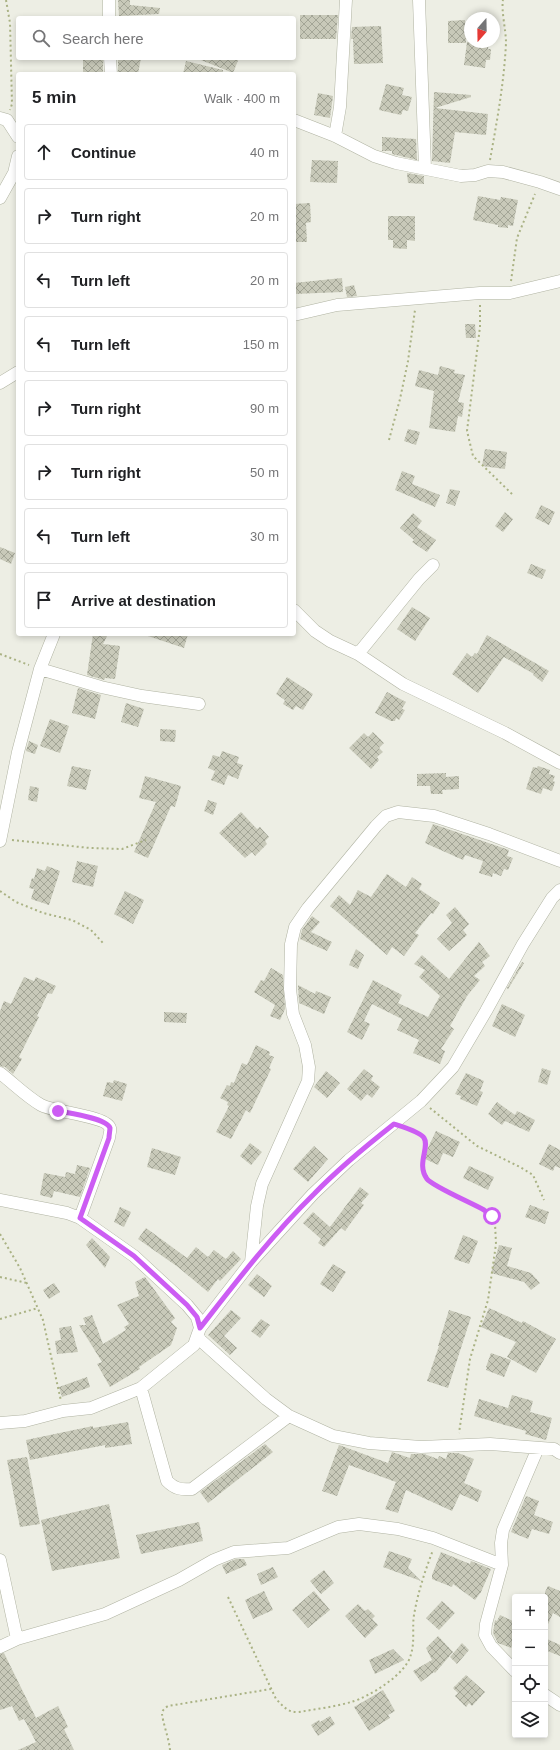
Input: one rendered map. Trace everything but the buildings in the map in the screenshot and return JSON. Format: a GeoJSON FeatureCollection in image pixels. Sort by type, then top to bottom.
{"type":"FeatureCollection","features":[{"type":"Feature","properties":{"kind":"street"},"geometry":{"type":"LineString","coordinates":[[109,0],[109,16]]}},
{"type":"Feature","properties":{"kind":"street"},"geometry":{"type":"LineString","coordinates":[[335,136],[340,107],[346,0]]}},
{"type":"Feature","properties":{"kind":"street"},"geometry":{"type":"LineString","coordinates":[[419,0],[425,168]]}},
{"type":"Feature","properties":{"kind":"street"},"geometry":{"type":"LineString","coordinates":[[110,60],[111,72]]}},
{"type":"Feature","properties":{"kind":"street"},"geometry":{"type":"LineString","coordinates":[[4,119],[16,134]]}},
{"type":"Feature","properties":{"kind":"street"},"geometry":{"type":"LineString","coordinates":[[296,121],[335,136],[374,156],[396,163],[461,176],[475,175],[488,171],[503,172],[560,189]]}},
{"type":"Feature","properties":{"kind":"street"},"geometry":{"type":"LineString","coordinates":[[0,198],[14,173],[16,164]]}},
{"type":"Feature","properties":{"kind":"street"},"geometry":{"type":"LineString","coordinates":[[296,315],[338,305],[480,293],[510,292],[560,281]]}},
{"type":"Feature","properties":{"kind":"street"},"geometry":{"type":"LineString","coordinates":[[0,383],[16,373]]}},
{"type":"Feature","properties":{"kind":"street"},"geometry":{"type":"LineString","coordinates":[[358,654],[419,579],[433,565]]}},
{"type":"Feature","properties":{"kind":"street"},"geometry":{"type":"LineString","coordinates":[[296,612],[315,631],[330,641],[358,654],[403,684],[505,733],[560,763]]}},
{"type":"Feature","properties":{"kind":"street"},"geometry":{"type":"LineString","coordinates":[[1,840],[18,752],[40,669],[53,636]]}},
{"type":"Feature","properties":{"kind":"street"},"geometry":{"type":"LineString","coordinates":[[40,669],[100,687],[142,696],[199,704]]}},
{"type":"Feature","properties":{"kind":"street"},"geometry":{"type":"LineString","coordinates":[[251,1262],[257,1206],[262,1184],[308,1081],[309,1067],[305,1045],[293,1014],[290,989],[292,938],[295,927],[308,908],[376,826],[386,816],[398,812],[434,816],[489,834],[560,861]]}},
{"type":"Feature","properties":{"kind":"street"},"geometry":{"type":"LineString","coordinates":[[0,1423],[25,1421],[63,1412],[91,1408],[141,1388],[194,1345],[199,1333],[251,1262],[313,1194],[349,1160],[421,1101],[453,1067],[523,944],[552,898],[560,890]]}},
{"type":"Feature","properties":{"kind":"street"},"geometry":{"type":"LineString","coordinates":[[0,1073],[42,1106],[58,1111],[85,1116],[107,1124],[110,1128],[109,1138],[80,1218]]}},
{"type":"Feature","properties":{"kind":"street"},"geometry":{"type":"LineString","coordinates":[[0,1200],[67,1213],[80,1218],[134,1256],[187,1305],[197,1317],[199,1333],[266,1399],[289,1416],[333,1436],[369,1443],[421,1447],[490,1444],[554,1449],[560,1453]]}},
{"type":"Feature","properties":{"kind":"street"},"geometry":{"type":"LineString","coordinates":[[141,1388],[167,1481],[174,1488],[183,1490],[192,1489],[289,1416]]}},
{"type":"Feature","properties":{"kind":"street"},"geometry":{"type":"LineString","coordinates":[[512,1668],[491,1646],[485,1635],[486,1624],[502,1566],[501,1542],[503,1530],[538,1448]]}},
{"type":"Feature","properties":{"kind":"street"},"geometry":{"type":"LineString","coordinates":[[0,1647],[17,1639],[105,1614],[179,1580],[214,1560],[234,1552],[288,1548],[338,1527],[359,1524],[378,1525],[438,1540],[502,1566]]}},
{"type":"Feature","properties":{"kind":"street"},"geometry":{"type":"LineString","coordinates":[[0,1560],[17,1639]]}},
{"type":"Feature","properties":{"kind":"street"},"geometry":{"type":"LineString","coordinates":[[548,1697],[560,1705]]}},
{"type":"Feature","properties":{"kind":"path"},"geometry":{"type":"LineString","coordinates":[[4,119],[12,104],[10,23],[6,0]]}},
{"type":"Feature","properties":{"kind":"path"},"geometry":{"type":"LineString","coordinates":[[488,171],[500,108],[504,67],[506,31],[503,0]]}},
{"type":"Feature","properties":{"kind":"path"},"geometry":{"type":"LineString","coordinates":[[510,292],[517,238],[540,182]]}},
{"type":"Feature","properties":{"kind":"path"},"geometry":{"type":"LineString","coordinates":[[480,293],[480,327],[467,431],[473,456],[513,495]]}},
{"type":"Feature","properties":{"kind":"path"},"geometry":{"type":"LineString","coordinates":[[389,440],[408,361],[416,298]]}},
{"type":"Feature","properties":{"kind":"path"},"geometry":{"type":"LineString","coordinates":[[0,654],[40,669]]}},
{"type":"Feature","properties":{"kind":"path"},"geometry":{"type":"LineString","coordinates":[[1,840],[90,848],[122,849],[146,840]]}},
{"type":"Feature","properties":{"kind":"path"},"geometry":{"type":"LineString","coordinates":[[0,891],[16,902],[43,913],[72,920],[91,930],[103,942]]}},
{"type":"Feature","properties":{"kind":"path"},"geometry":{"type":"LineString","coordinates":[[421,1101],[477,1146],[534,1175],[544,1200]]}},
{"type":"Feature","properties":{"kind":"path"},"geometry":{"type":"LineString","coordinates":[[394,1124],[424,1137],[426,1142],[422,1165],[429,1181],[484,1210],[492,1216],[495,1223],[496,1244],[488,1300],[470,1359],[457,1446]]}},
{"type":"Feature","properties":{"kind":"path"},"geometry":{"type":"LineString","coordinates":[[0,1234],[20,1268],[43,1320],[63,1412]]}},
{"type":"Feature","properties":{"kind":"path"},"geometry":{"type":"LineString","coordinates":[[0,1277],[27,1283]]}},
{"type":"Feature","properties":{"kind":"path"},"geometry":{"type":"LineString","coordinates":[[0,1319],[38,1308]]}},
{"type":"Feature","properties":{"kind":"path"},"geometry":{"type":"LineString","coordinates":[[228,1597],[276,1699],[286,1709],[299,1712],[352,1702],[366,1696],[401,1673],[411,1654],[414,1616],[421,1581],[438,1540]]}},
{"type":"Feature","properties":{"kind":"path"},"geometry":{"type":"LineString","coordinates":[[170,1750],[162,1714],[164,1708],[168,1706],[271,1689]]}},
{"type":"Feature","properties":{"kind":"route"},"geometry":{"type":"LineString","coordinates":[[58,1111],[85,1116],[107,1124],[110,1128],[109,1138],[80,1218],[134,1256],[187,1305],[197,1317],[200,1328],[251,1262],[313,1194],[349,1160],[394,1124],[424,1137],[426,1142],[422,1165],[425,1176],[429,1181],[484,1210],[492,1216]]}}]}
